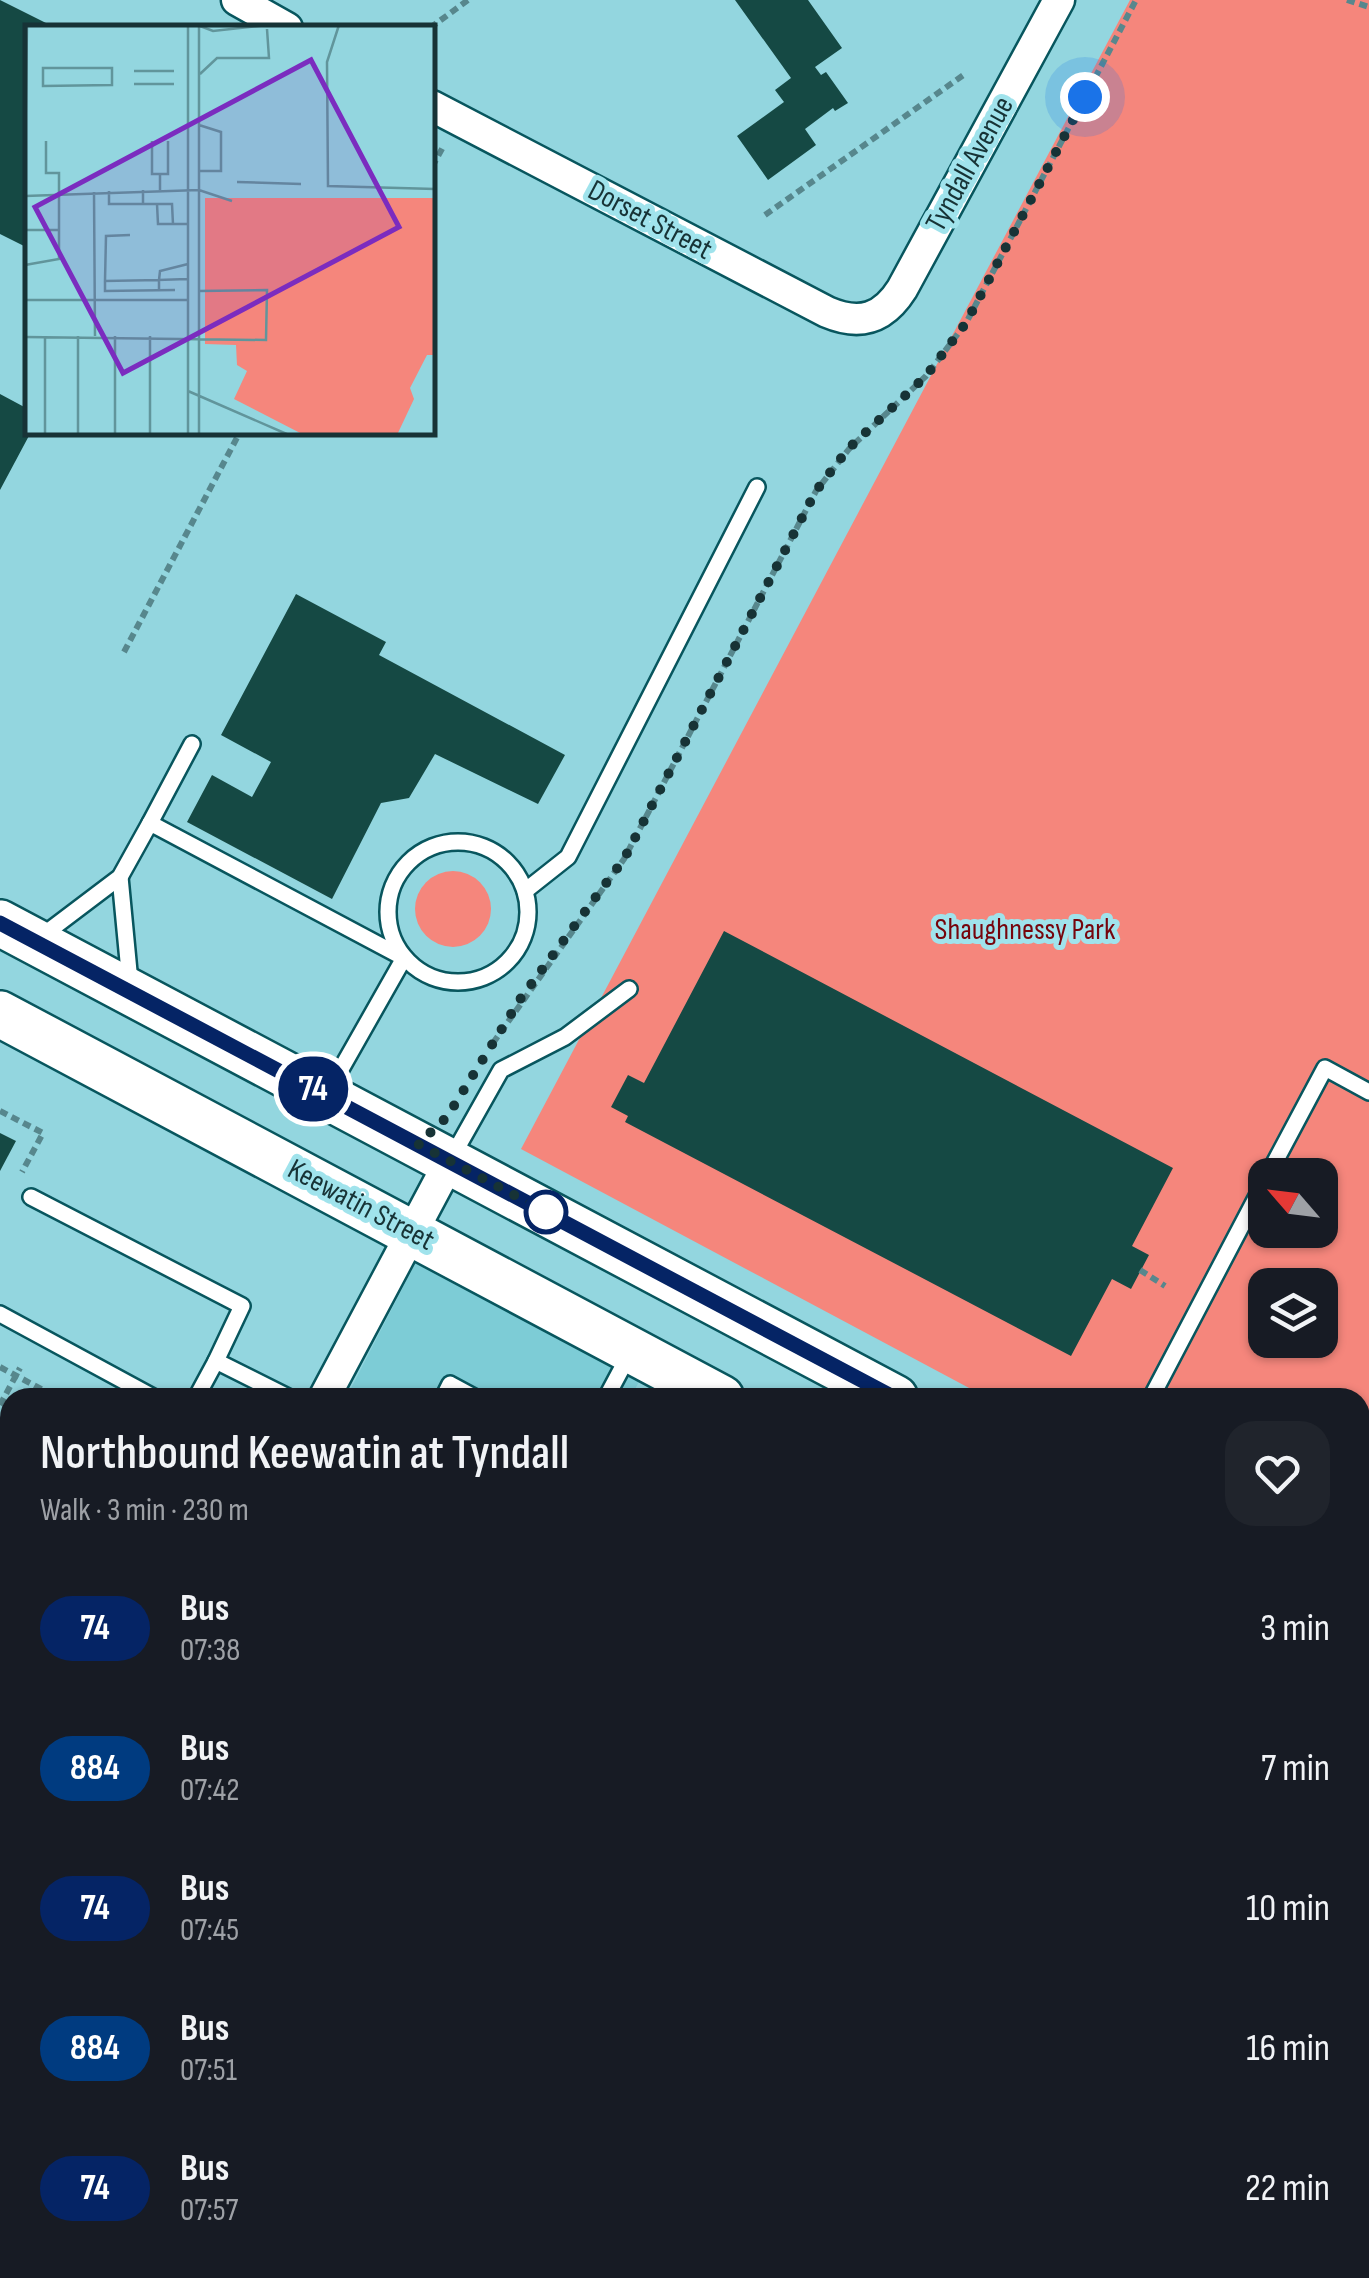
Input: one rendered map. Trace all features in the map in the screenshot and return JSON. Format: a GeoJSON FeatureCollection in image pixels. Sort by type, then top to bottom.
{"type":"FeatureCollection","features":[{"type":"Feature","properties":{"kind":"main road"},"geometry":{"type":"LineString","coordinates":[[17,932],[876,1388]]}},
{"type":"Feature","properties":{"kind":"main road","name":"Keewatin Street"},"geometry":{"type":"LineString","coordinates":[[0,1014],[702,1388]]}},
{"type":"Feature","properties":{"kind":"street"},"geometry":{"type":"LineString","coordinates":[[237,0],[283,25]]}},
{"type":"Feature","properties":{"kind":"street","name":"Tyndall Avenue"},"geometry":{"type":"LineString","coordinates":[[871,319],[890,306],[902,290],[1059,0]]}},
{"type":"Feature","properties":{"kind":"street","name":"Dorset Street"},"geometry":{"type":"LineString","coordinates":[[435,108],[827,312],[851,320],[871,319]]}},
{"type":"Feature","properties":{"kind":"street"},"geometry":{"type":"LineString","coordinates":[[329,1388],[450,1161]]}},
{"type":"Feature","properties":{"kind":"lane"},"geometry":{"type":"LineString","coordinates":[[525,892],[568,857],[757,488]]}},
{"type":"Feature","properties":{"kind":"lane"},"geometry":{"type":"LineString","coordinates":[[17,932],[120,876],[192,744]]}},
{"type":"Feature","properties":{"kind":"lane"},"geometry":{"type":"LineString","coordinates":[[150,823],[404,958],[422,973],[445,981],[469,982],[492,974],[510,959],[523,939],[528,916],[525,892],[515,870],[499,854],[468,843],[434,845],[399,873],[390,894],[390,928],[404,958]]}},
{"type":"Feature","properties":{"kind":"lane"},"geometry":{"type":"LineString","coordinates":[[120,876],[131,992]]}},
{"type":"Feature","properties":{"kind":"lane"},"geometry":{"type":"LineString","coordinates":[[326,1096],[404,958]]}},
{"type":"Feature","properties":{"kind":"lane"},"geometry":{"type":"LineString","coordinates":[[450,1161],[501,1070],[564,1036],[629,988]]}},
{"type":"Feature","properties":{"kind":"lane"},"geometry":{"type":"LineString","coordinates":[[1278,1158],[1325,1068],[1369,1092]]}},
{"type":"Feature","properties":{"kind":"lane"},"geometry":{"type":"LineString","coordinates":[[30,1197],[242,1306],[201,1388]]}},
{"type":"Feature","properties":{"kind":"lane"},"geometry":{"type":"LineString","coordinates":[[1156,1388],[1248,1214]]}},
{"type":"Feature","properties":{"kind":"lane"},"geometry":{"type":"LineString","coordinates":[[0,1314],[137,1388]]}},
{"type":"Feature","properties":{"kind":"lane"},"geometry":{"type":"LineString","coordinates":[[611,1388],[631,1350]]}},
{"type":"Feature","properties":{"kind":"lane"},"geometry":{"type":"LineString","coordinates":[[216,1361],[270,1388]]}},
{"type":"Feature","properties":{"kind":"path"},"geometry":{"type":"LineString","coordinates":[[434,25],[468,0]]}},
{"type":"Feature","properties":{"kind":"path"},"geometry":{"type":"LineString","coordinates":[[484,1058],[521,998],[624,859],[816,491],[848,449],[926,376],[966,323],[1136,0]]}},
{"type":"Feature","properties":{"kind":"path"},"geometry":{"type":"LineString","coordinates":[[1347,0],[1369,6]]}},
{"type":"Feature","properties":{"kind":"path"},"geometry":{"type":"LineString","coordinates":[[765,215],[964,74]]}},
{"type":"Feature","properties":{"kind":"path"},"geometry":{"type":"LineString","coordinates":[[124,652],[238,435]]}},
{"type":"Feature","properties":{"kind":"path"},"geometry":{"type":"LineString","coordinates":[[0,1111],[42,1133],[17,1181]]}},
{"type":"Feature","properties":{"kind":"path"},"geometry":{"type":"LineString","coordinates":[[1140,1270],[1165,1286]]}},
{"type":"Feature","properties":{"kind":"path"},"geometry":{"type":"LineString","coordinates":[[0,1367],[18,1372],[43,1388]]}},
{"type":"Feature","properties":{"kind":"path"},"geometry":{"type":"LineString","coordinates":[[9,1388],[18,1372]]}},
{"type":"Feature","properties":{"kind":"shaded area"},"geometry":{"type":"Polygon","coordinates":[[[419,1256],[644,1372],[636,1388],[351,1388],[419,1256]]]}},
{"type":"Feature","properties":{"kind":"green space","name":"Shaughnessy Park"},"geometry":{"type":"Polygon","coordinates":[[[1130,0],[1369,0],[1369,1388],[969,1388],[521,1149],[1130,0]]]}},
{"type":"Feature","properties":{"kind":"green space"},"geometry":{"type":"Polygon","coordinates":[[[453,871],[480,882],[491,909],[480,936],[453,947],[426,936],[415,909],[426,882],[453,871]]]}},
{"type":"Feature","properties":{"kind":"building"},"geometry":{"type":"Polygon","coordinates":[[[0,0],[50,25],[25,25],[25,246],[0,234],[0,0]]]}},
{"type":"Feature","properties":{"kind":"building"},"geometry":{"type":"Polygon","coordinates":[[[735,0],[808,0],[842,48],[815,67],[821,75],[826,72],[848,103],[835,111],[833,108],[805,129],[816,145],[768,180],[737,136],[784,102],[775,90],[791,78],[735,0]]]}},
{"type":"Feature","properties":{"kind":"building"},"geometry":{"type":"Polygon","coordinates":[[[0,394],[25,407],[25,435],[29,435],[0,490],[0,394]]]}},
{"type":"Feature","properties":{"kind":"building"},"geometry":{"type":"Polygon","coordinates":[[[296,594],[386,642],[379,655],[565,755],[538,804],[435,754],[409,798],[381,803],[332,899],[187,822],[212,775],[252,797],[271,762],[221,735],[296,594]]]}},
{"type":"Feature","properties":{"kind":"building"},"geometry":{"type":"Polygon","coordinates":[[[724,931],[1173,1168],[1132,1246],[1149,1255],[1131,1289],[1112,1279],[1071,1356],[625,1122],[628,1116],[611,1107],[628,1075],[644,1083],[724,931]]]}},
{"type":"Feature","properties":{"kind":"building"},"geometry":{"type":"Polygon","coordinates":[[[0,1133],[16,1141],[0,1171],[0,1133]]]}},
{"type":"Feature","properties":{"kind":"bus line","name":"74"},"geometry":{"type":"LineString","coordinates":[[0,923],[876,1388]]}},
{"type":"Feature","properties":{"kind":"route"},"geometry":{"type":"LineString","coordinates":[[546,1212],[418,1144],[447,1117],[521,998],[624,859],[816,491],[848,449],[926,376],[966,323],[1085,97]]}}]}
